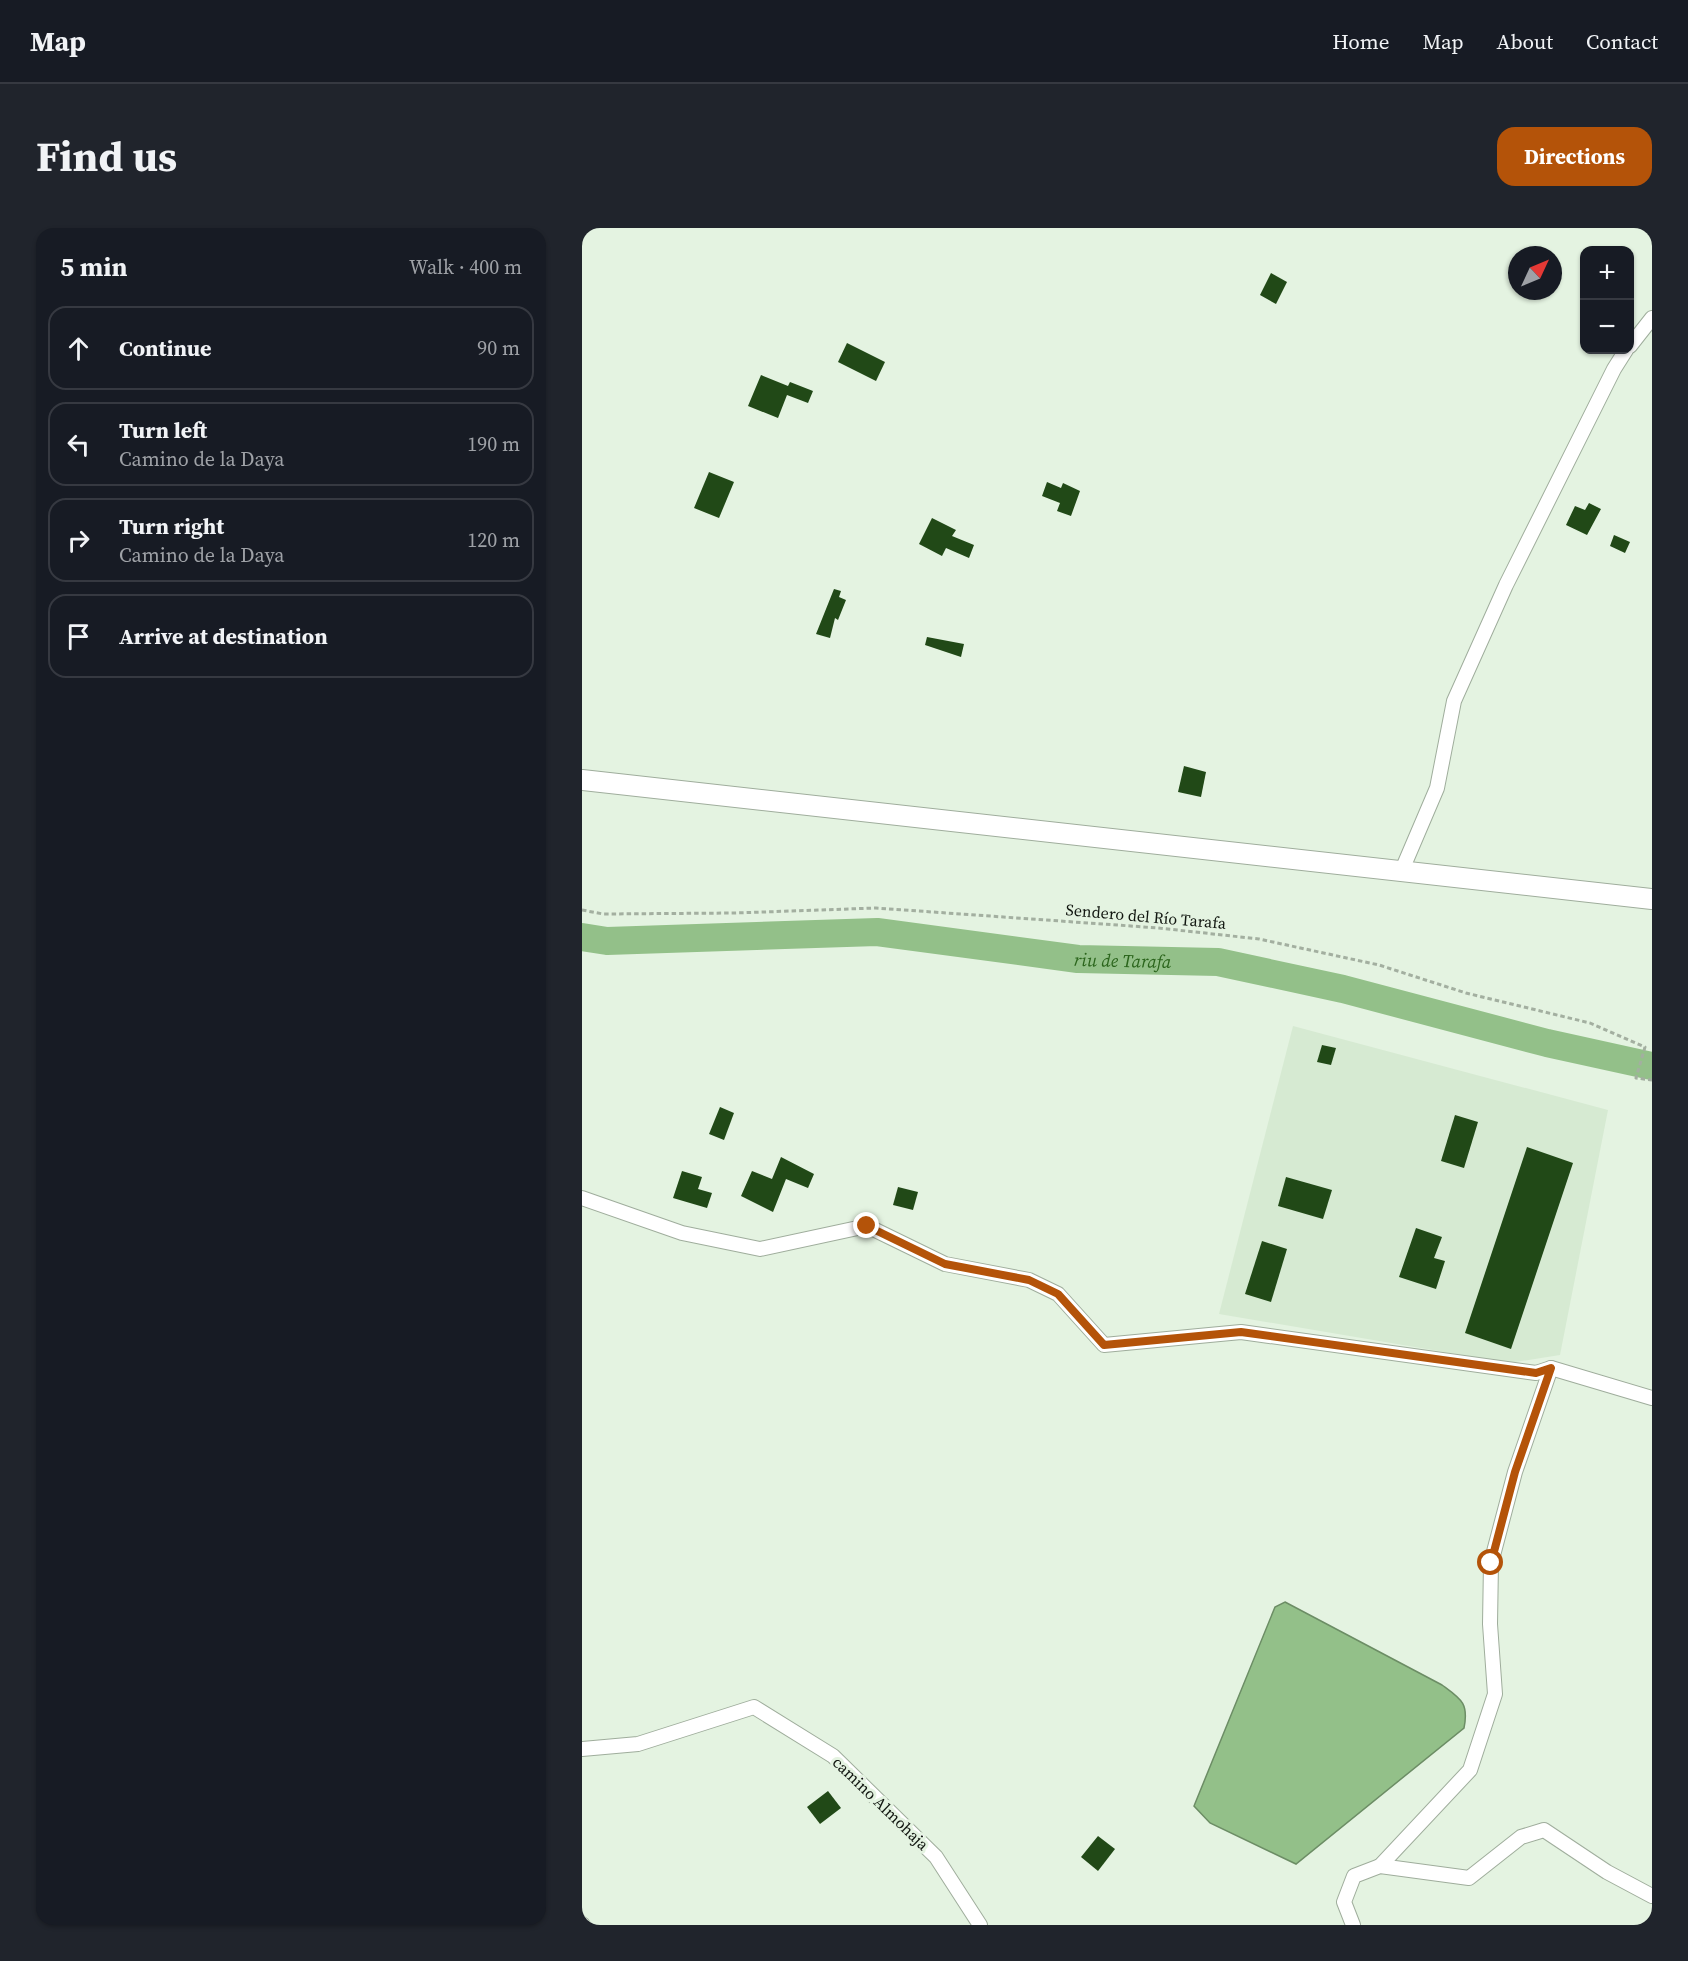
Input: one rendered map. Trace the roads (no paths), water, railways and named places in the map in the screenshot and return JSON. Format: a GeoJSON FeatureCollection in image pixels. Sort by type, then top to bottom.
{"type":"FeatureCollection","features":[{"type":"Feature","properties":{"kind":"main road"},"geometry":{"type":"LineString","coordinates":[[582,780],[1652,899]]}},
{"type":"Feature","properties":{"kind":"street"},"geometry":{"type":"LineString","coordinates":[[1634,340],[1652,318]]}},
{"type":"Feature","properties":{"kind":"street"},"geometry":{"type":"LineString","coordinates":[[1402,870],[1437,788],[1454,701],[1506,585],[1623,354]]}},
{"type":"Feature","properties":{"kind":"street"},"geometry":{"type":"LineString","coordinates":[[582,1198],[682,1233],[760,1249],[867,1226],[945,1264],[1029,1280],[1058,1294],[1104,1345],[1241,1332],[1536,1373],[1551,1368],[1652,1398]]}},
{"type":"Feature","properties":{"kind":"street"},"geometry":{"type":"LineString","coordinates":[[1353,1925],[1344,1902],[1354,1876],[1380,1866],[1470,1770],[1495,1695],[1490,1624],[1491,1563],[1515,1472],[1551,1368]]}},
{"type":"Feature","properties":{"kind":"street","name":"camino Almohaja"},"geometry":{"type":"LineString","coordinates":[[582,1749],[638,1744],[754,1707],[833,1756],[936,1857],[980,1925]]}},
{"type":"Feature","properties":{"kind":"street"},"geometry":{"type":"LineString","coordinates":[[1380,1866],[1469,1878],[1521,1837],[1544,1830],[1607,1872],[1652,1896]]}},
{"type":"Feature","properties":{"kind":"waterway","name":"riu de Tarafa"},"geometry":{"type":"LineString","coordinates":[[582,937],[607,941],[877,932],[1078,959],[1218,962],[1343,989],[1547,1043],[1652,1066]]}}]}
